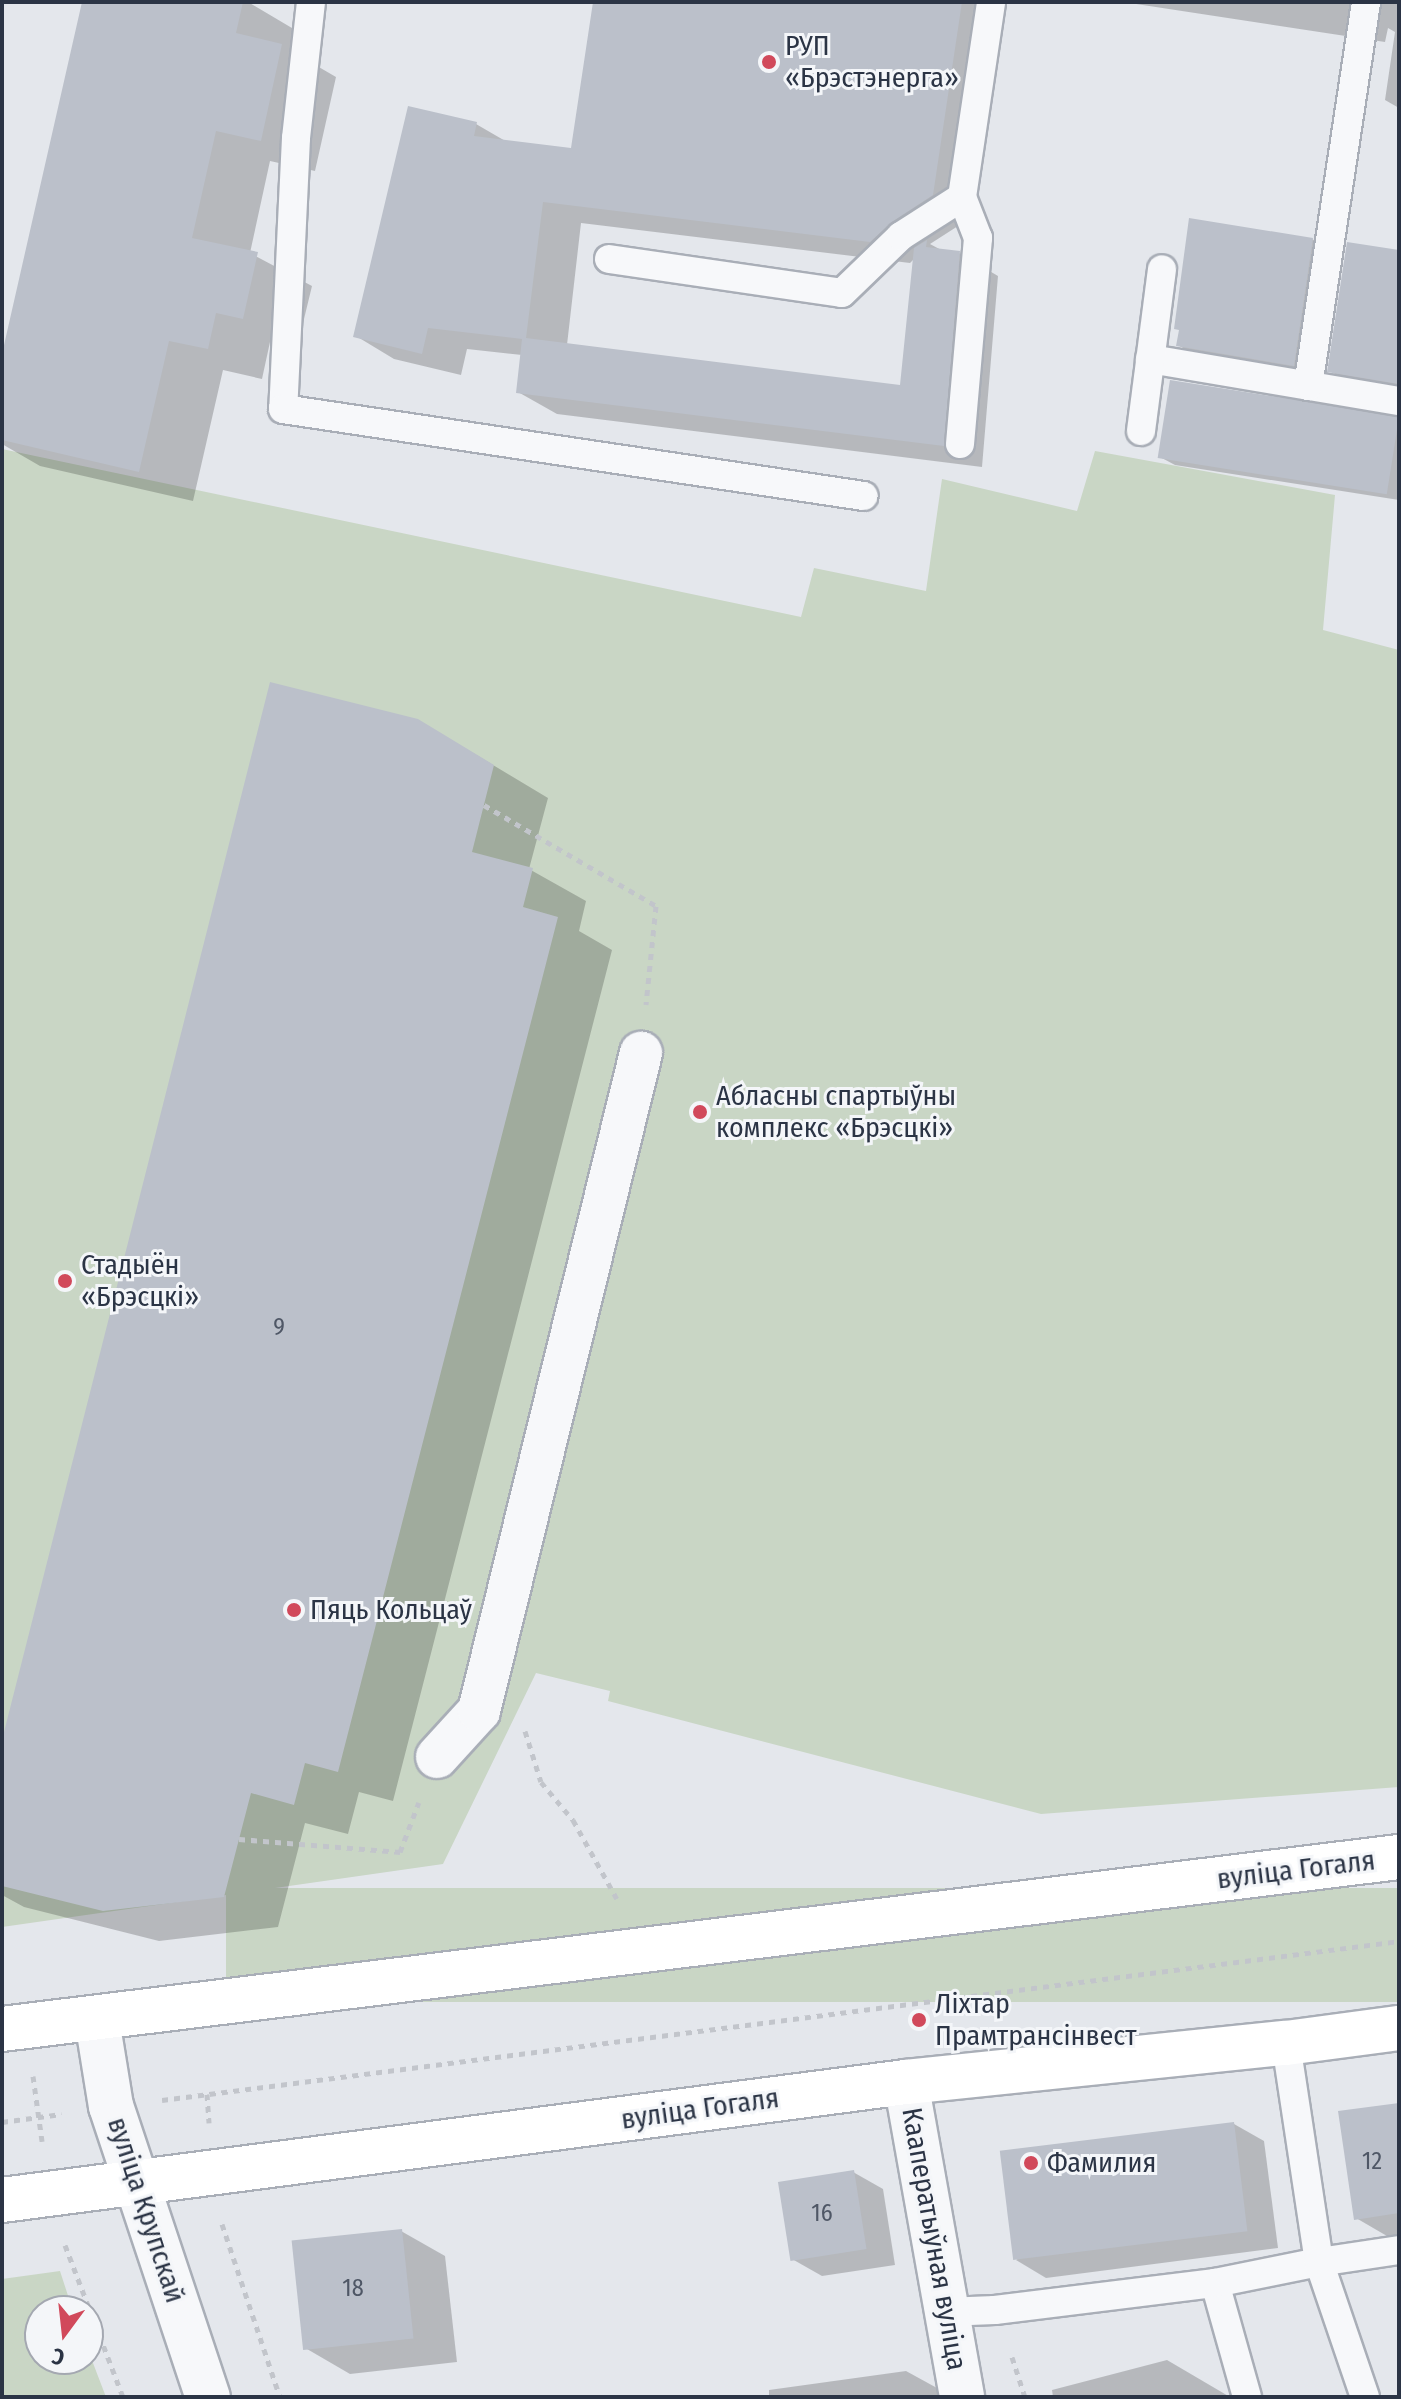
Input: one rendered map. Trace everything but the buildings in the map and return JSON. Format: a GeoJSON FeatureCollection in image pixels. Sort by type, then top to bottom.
{"type":"FeatureCollection","features":[{"type":"Feature","properties":{"kind":"main road","name":"вуліца Гогаля"},"geometry":{"type":"LineString","coordinates":[[14,2027],[97,2020],[1399,1857]]}},
{"type":"Feature","properties":{"kind":"main road","name":"вуліца Гогаля"},"geometry":{"type":"LineString","coordinates":[[2,2200],[134,2180],[213,2174],[906,2082],[1286,2043],[1399,2028]]}},
{"type":"Feature","properties":{"kind":"street"},"geometry":{"type":"LineString","coordinates":[[437,1757],[479,1711],[641,1053]]}},
{"type":"Feature","properties":{"kind":"street","name":"вуліца Крупскай"},"geometry":{"type":"LineString","coordinates":[[97,2020],[111,2106],[208,2397]]}},
{"type":"Feature","properties":{"kind":"street","name":"Кааператыўная вуліца"},"geometry":{"type":"LineString","coordinates":[[906,2082],[944,2312],[962,2397]]}},
{"type":"Feature","properties":{"kind":"lane"},"geometry":{"type":"LineString","coordinates":[[311,2],[296,138],[283,409],[864,496]]}},
{"type":"Feature","properties":{"kind":"lane"},"geometry":{"type":"LineString","coordinates":[[960,444],[978,238],[962,197],[991,2]]}},
{"type":"Feature","properties":{"kind":"lane"},"geometry":{"type":"LineString","coordinates":[[1308,386],[1366,2]]}},
{"type":"Feature","properties":{"kind":"lane"},"geometry":{"type":"LineString","coordinates":[[609,259],[842,293],[901,236],[962,197]]}},
{"type":"Feature","properties":{"kind":"lane"},"geometry":{"type":"LineString","coordinates":[[1141,431],[1162,269]]}},
{"type":"Feature","properties":{"kind":"lane"},"geometry":{"type":"LineString","coordinates":[[1150,359],[1399,401]]}},
{"type":"Feature","properties":{"kind":"lane"},"geometry":{"type":"LineString","coordinates":[[1286,2043],[1319,2262],[1365,2397]]}},
{"type":"Feature","properties":{"kind":"lane"},"geometry":{"type":"LineString","coordinates":[[944,2312],[995,2310],[1215,2283],[1399,2250]]}},
{"type":"Feature","properties":{"kind":"lane"},"geometry":{"type":"LineString","coordinates":[[1215,2283],[1247,2397]]}},
{"type":"Feature","properties":{"kind":"path"},"geometry":{"type":"LineString","coordinates":[[484,805],[656,906],[641,1053]]}},
{"type":"Feature","properties":{"kind":"path"},"geometry":{"type":"LineString","coordinates":[[479,1711],[522,1723],[541,1782],[573,1820],[620,1904]]}},
{"type":"Feature","properties":{"kind":"path"},"geometry":{"type":"LineString","coordinates":[[239,1839],[400,1852],[437,1757]]}},
{"type":"Feature","properties":{"kind":"path"},"geometry":{"type":"LineString","coordinates":[[2,2122],[1399,1941]]}},
{"type":"Feature","properties":{"kind":"path"},"geometry":{"type":"LineString","coordinates":[[14,2027],[54,2194]]}},
{"type":"Feature","properties":{"kind":"path"},"geometry":{"type":"LineString","coordinates":[[221,2222],[280,2397]]}},
{"type":"Feature","properties":{"kind":"path"},"geometry":{"type":"LineString","coordinates":[[64,2242],[123,2397]]}},
{"type":"Feature","properties":{"kind":"green space","name":"Абласны спартыўны комплекс «Брэсцкі»"},"geometry":{"type":"Polygon","coordinates":[[[2,449],[801,617],[814,568],[926,591],[942,479],[1077,511],[1095,451],[1335,495],[1323,630],[1399,650],[1399,1787],[1041,1814],[608,1701],[610,1691],[536,1673],[443,1864],[2,1927],[2,449]]]}},
{"type":"Feature","properties":{"kind":"green space"},"geometry":{"type":"Polygon","coordinates":[[[226,1888],[1399,1888],[1399,2002],[226,2002],[226,1888]]]}},
{"type":"Feature","properties":{"kind":"green space"},"geometry":{"type":"Polygon","coordinates":[[[60,2271],[68,2295],[24,2295],[24,2375],[98,2375],[106,2397],[2,2397],[2,2279],[60,2271]]]}},
{"type":"Feature","properties":{"kind":"place","name":"РУП «Брэстэнерга»"},"geometry":{"type":"Point","coordinates":[769,62]}},
{"type":"Feature","properties":{"kind":"place","name":"Абласны спартыўны комплекс «Брэсцкі»"},"geometry":{"type":"Point","coordinates":[700,1112]}},
{"type":"Feature","properties":{"kind":"place","name":"Стадыён «Брэсцкі»"},"geometry":{"type":"Point","coordinates":[65,1281]}},
{"type":"Feature","properties":{"kind":"place","name":"Пяць Кольцаў"},"geometry":{"type":"Point","coordinates":[294,1610]}},
{"type":"Feature","properties":{"kind":"place","name":"Ліхтар Прамтрансінвест"},"geometry":{"type":"Point","coordinates":[919,2020]}},
{"type":"Feature","properties":{"kind":"place","name":"Фамилия"},"geometry":{"type":"Point","coordinates":[1031,2163]}}]}
